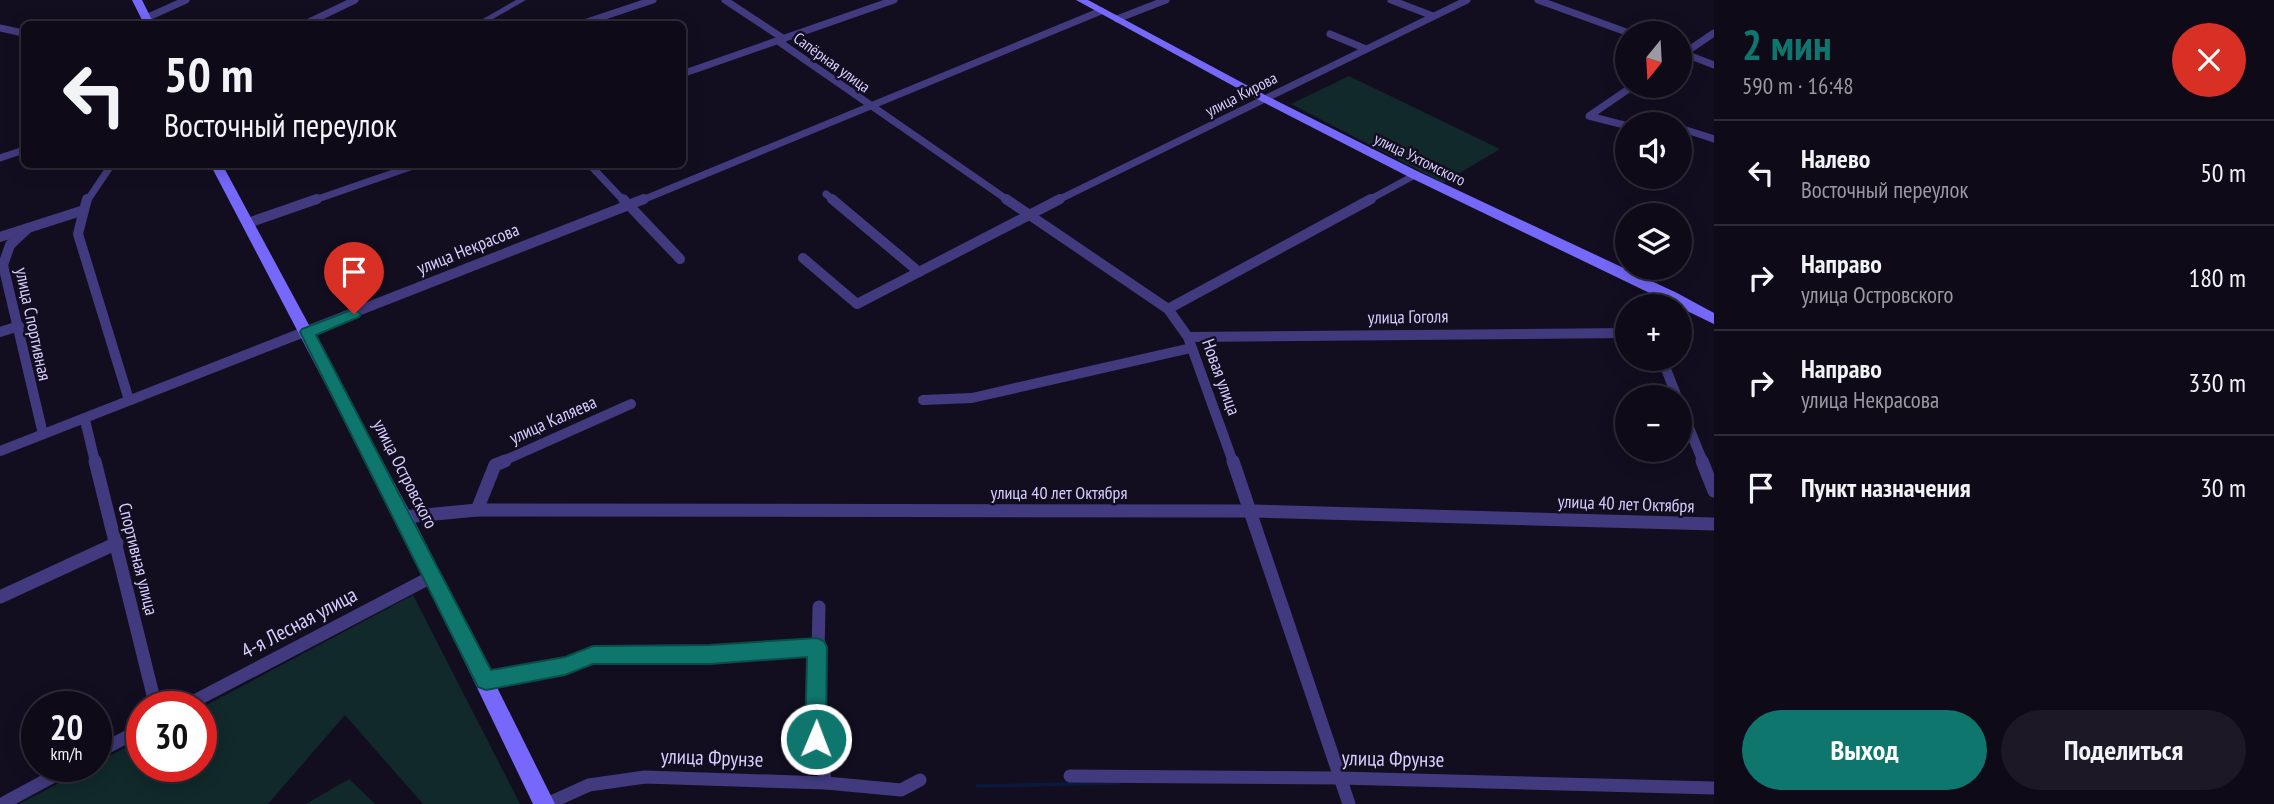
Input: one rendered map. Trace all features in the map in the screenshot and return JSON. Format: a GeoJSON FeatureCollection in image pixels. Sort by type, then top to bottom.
{"type":"FeatureCollection","features":[{"type":"Feature","properties":{"kind":"main road"},"geometry":{"type":"LineString","coordinates":[[137,0],[147,21]]}},
{"type":"Feature","properties":{"kind":"main road","name":"улица Ухтомского"},"geometry":{"type":"LineString","coordinates":[[1081,0],[1263,98],[1654,294]]}},
{"type":"Feature","properties":{"kind":"main road","name":"улица Островского"},"geometry":{"type":"LineString","coordinates":[[222,168],[248,223],[404,517],[545,804]]}},
{"type":"Feature","properties":{"kind":"main road","name":"улица Ухтомского"},"geometry":{"type":"LineString","coordinates":[[1692,310],[1713,317]]}},
{"type":"Feature","properties":{"kind":"street"},"geometry":{"type":"LineString","coordinates":[[147,21],[186,0]]}},
{"type":"Feature","properties":{"kind":"street"},"geometry":{"type":"LineString","coordinates":[[311,21],[355,0]]}},
{"type":"Feature","properties":{"kind":"street"},"geometry":{"type":"LineString","coordinates":[[484,21],[522,0]]}},
{"type":"Feature","properties":{"kind":"street"},"geometry":{"type":"LineString","coordinates":[[590,21],[653,0]]}},
{"type":"Feature","properties":{"kind":"street","name":"Сапёрная улица"},"geometry":{"type":"LineString","coordinates":[[725,0],[869,106]]}},
{"type":"Feature","properties":{"kind":"street"},"geometry":{"type":"LineString","coordinates":[[686,73],[894,0]]}},
{"type":"Feature","properties":{"kind":"street"},"geometry":{"type":"LineString","coordinates":[[1117,19],[1166,0]]}},
{"type":"Feature","properties":{"kind":"street"},"geometry":{"type":"LineString","coordinates":[[1391,0],[1433,16]]}},
{"type":"Feature","properties":{"kind":"street","name":"улица Кирова"},"geometry":{"type":"LineString","coordinates":[[1028,214],[1467,0]]}},
{"type":"Feature","properties":{"kind":"street"},"geometry":{"type":"LineString","coordinates":[[1538,0],[1615,28]]}},
{"type":"Feature","properties":{"kind":"street","name":"улица Некрасова"},"geometry":{"type":"LineString","coordinates":[[0,451],[627,206],[1101,11]]}},
{"type":"Feature","properties":{"kind":"street"},"geometry":{"type":"LineString","coordinates":[[0,28],[21,33]]}},
{"type":"Feature","properties":{"kind":"street"},"geometry":{"type":"LineString","coordinates":[[1692,47],[1714,33]]}},
{"type":"Feature","properties":{"kind":"street"},"geometry":{"type":"LineString","coordinates":[[1330,34],[1366,49]]}},
{"type":"Feature","properties":{"kind":"street"},"geometry":{"type":"LineString","coordinates":[[1692,57],[1714,65]]}},
{"type":"Feature","properties":{"kind":"street"},"geometry":{"type":"LineString","coordinates":[[1615,98],[1589,116],[1615,123]]}},
{"type":"Feature","properties":{"kind":"street","name":"Новая улица"},"geometry":{"type":"LineString","coordinates":[[869,106],[1168,309],[1190,343],[1251,511],[1349,804]]}},
{"type":"Feature","properties":{"kind":"street"},"geometry":{"type":"LineString","coordinates":[[1692,132],[1714,139]]}},
{"type":"Feature","properties":{"kind":"street"},"geometry":{"type":"LineString","coordinates":[[0,158],[21,151]]}},
{"type":"Feature","properties":{"kind":"street"},"geometry":{"type":"LineString","coordinates":[[109,168],[92,190],[78,234],[129,401]]}},
{"type":"Feature","properties":{"kind":"street"},"geometry":{"type":"LineString","coordinates":[[248,223],[407,168]]}},
{"type":"Feature","properties":{"kind":"street"},"geometry":{"type":"LineString","coordinates":[[593,168],[680,259]]}},
{"type":"Feature","properties":{"kind":"street"},"geometry":{"type":"LineString","coordinates":[[1168,309],[1415,175]]}},
{"type":"Feature","properties":{"kind":"street"},"geometry":{"type":"LineString","coordinates":[[825,194],[919,272]]}},
{"type":"Feature","properties":{"kind":"street"},"geometry":{"type":"LineString","coordinates":[[0,237],[84,210]]}},
{"type":"Feature","properties":{"kind":"street"},"geometry":{"type":"LineString","coordinates":[[803,258],[857,304],[1028,214]]}},
{"type":"Feature","properties":{"kind":"street","name":"улица Спортивная"},"geometry":{"type":"LineString","coordinates":[[28,228],[10,245],[4,265],[33,400],[44,434]]}},
{"type":"Feature","properties":{"kind":"street"},"geometry":{"type":"LineString","coordinates":[[0,332],[19,326]]}},
{"type":"Feature","properties":{"kind":"street","name":"улица Гоголя"},"geometry":{"type":"LineString","coordinates":[[923,400],[972,398],[1190,343],[1615,333]]}},
{"type":"Feature","properties":{"kind":"street","name":"улица Каляева"},"geometry":{"type":"LineString","coordinates":[[477,510],[495,465],[631,404]]}},
{"type":"Feature","properties":{"kind":"street","name":"Спортивная улица"},"geometry":{"type":"LineString","coordinates":[[85,420],[152,691]]}},
{"type":"Feature","properties":{"kind":"street"},"geometry":{"type":"LineString","coordinates":[[1692,436],[1714,491]]}},
{"type":"Feature","properties":{"kind":"street","name":"улица 40 лет Октября"},"geometry":{"type":"LineString","coordinates":[[404,517],[477,510],[1251,511],[1714,524]]}},
{"type":"Feature","properties":{"kind":"street"},"geometry":{"type":"LineString","coordinates":[[0,597],[117,543]]}},
{"type":"Feature","properties":{"kind":"street","name":"4-я Лесная улица"},"geometry":{"type":"LineString","coordinates":[[214,691],[433,576]]}},
{"type":"Feature","properties":{"kind":"street"},"geometry":{"type":"LineString","coordinates":[[819,607],[816,739],[826,783]]}},
{"type":"Feature","properties":{"kind":"street"},"geometry":{"type":"LineString","coordinates":[[486,681],[565,666],[593,655],[710,654],[817,647]]}},
{"type":"Feature","properties":{"kind":"street","name":"улица Фрунзе"},"geometry":{"type":"LineString","coordinates":[[1070,776],[1340,778],[1714,788]]}},
{"type":"Feature","properties":{"kind":"street","name":"улица Фрунзе"},"geometry":{"type":"LineString","coordinates":[[545,804],[589,785],[645,777],[826,783],[901,790],[920,780]]}},
{"type":"Feature","properties":{"kind":"street"},"geometry":{"type":"LineString","coordinates":[[2,804],[43,782]]}},
{"type":"Feature","properties":{"kind":"green space"},"geometry":{"type":"Polygon","coordinates":[[[1349,76],[1500,149],[1443,183],[1291,104],[1349,76]]]}},
{"type":"Feature","properties":{"kind":"green space"},"geometry":{"type":"Polygon","coordinates":[[[413,595],[520,804],[423,804],[345,715],[268,804],[19,804],[61,782],[112,782],[112,755],[126,747],[126,782],[217,782],[217,699],[413,595]]]}},
{"type":"Feature","properties":{"kind":"green space"},"geometry":{"type":"Polygon","coordinates":[[[349,779],[375,804],[306,804],[349,779]]]}},
{"type":"Feature","properties":{"kind":"waterway"},"geometry":{"type":"LineString","coordinates":[[977,786],[1118,783]]}},
{"type":"Feature","properties":{"kind":"route"},"geometry":{"type":"LineString","coordinates":[[354,314],[307,332],[486,681],[565,666],[593,655],[710,654],[817,647],[816,739]]}}]}
